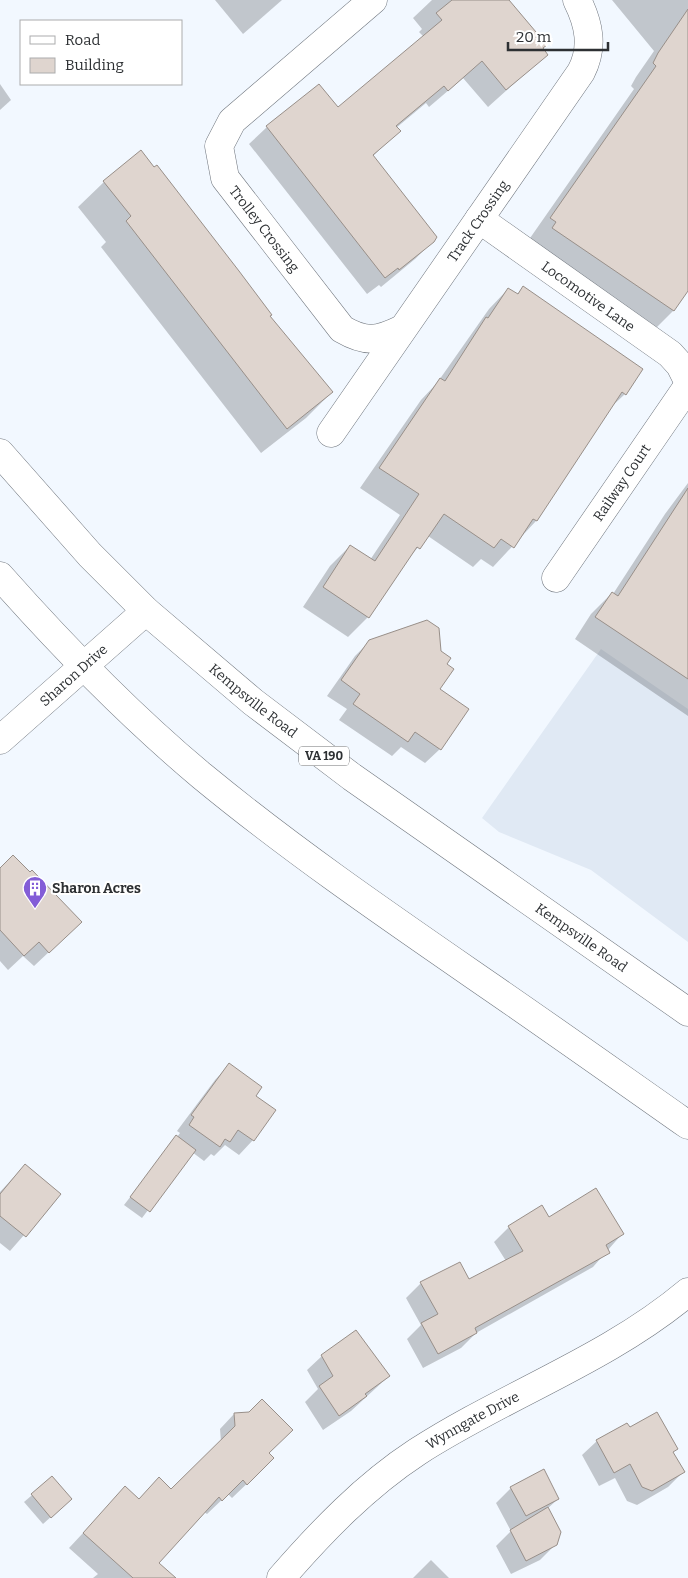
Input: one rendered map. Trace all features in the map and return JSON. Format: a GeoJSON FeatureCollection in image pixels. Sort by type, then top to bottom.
{"type":"FeatureCollection","features":[{"type":"Feature","properties":{"kind":"street","name":"Trolley Crossing"},"geometry":{"type":"LineString","coordinates":[[373,0],[232,121],[219,146],[225,178],[342,328],[356,337],[369,340],[385,337],[402,329]]}},
{"type":"Feature","properties":{"kind":"street","name":"Track Crossing"},"geometry":{"type":"LineString","coordinates":[[331,433],[586,63],[589,33],[577,0]]}},
{"type":"Feature","properties":{"kind":"street","name":"Locomotive Lane"},"geometry":{"type":"LineString","coordinates":[[479,219],[670,354],[680,365],[688,381]]}},
{"type":"Feature","properties":{"kind":"street","name":"Railway Court"},"geometry":{"type":"LineString","coordinates":[[556,578],[688,386]]}},
{"type":"Feature","properties":{"kind":"street","name":"Kempsville Road"},"geometry":{"type":"LineString","coordinates":[[0,453],[90,555],[146,610],[253,702],[352,777],[688,1012]]}},
{"type":"Feature","properties":{"kind":"street"},"geometry":{"type":"LineString","coordinates":[[0,576],[111,694],[200,774],[306,857],[688,1125]]}},
{"type":"Feature","properties":{"kind":"street","name":"Sharon Drive"},"geometry":{"type":"LineString","coordinates":[[0,740],[146,610]]}},
{"type":"Feature","properties":{"kind":"street","name":"Wynngate Drive"},"geometry":{"type":"LineString","coordinates":[[281,1578],[323,1530],[396,1466],[467,1423],[577,1366],[638,1329],[688,1292]]}},
{"type":"Feature","properties":{"kind":"shaded area"},"geometry":{"type":"Polygon","coordinates":[[[601,649],[688,709],[688,942],[591,870],[499,832],[482,818],[601,649]]]}},
{"type":"Feature","properties":{"kind":"building"},"geometry":{"type":"Polygon","coordinates":[[[452,0],[509,0],[547,45],[543,48],[548,55],[506,90],[482,61],[448,91],[444,86],[396,126],[401,131],[373,155],[437,237],[434,242],[399,270],[398,268],[385,278],[266,126],[319,84],[338,107],[442,20],[436,13],[452,0]]]}},
{"type":"Feature","properties":{"kind":"building"},"geometry":{"type":"Polygon","coordinates":[[[688,9],[688,291],[674,311],[552,228],[556,222],[550,218],[656,66],[653,63],[658,53],[688,9]]]}},
{"type":"Feature","properties":{"kind":"building"},"geometry":{"type":"Polygon","coordinates":[[[141,150],[154,167],[157,165],[272,315],[270,316],[333,392],[287,429],[126,221],[131,216],[103,181],[141,150]]]}},
{"type":"Feature","properties":{"kind":"building"},"geometry":{"type":"Polygon","coordinates":[[[523,286],[643,369],[626,395],[622,392],[537,521],[533,519],[514,548],[501,539],[494,548],[444,514],[420,549],[417,547],[369,618],[323,587],[350,545],[375,561],[419,494],[379,468],[440,378],[445,381],[486,317],[488,318],[508,288],[518,294],[523,286]]]}},
{"type":"Feature","properties":{"kind":"building"},"geometry":{"type":"Polygon","coordinates":[[[688,488],[688,679],[595,617],[612,592],[618,596],[688,488]]]}},
{"type":"Feature","properties":{"kind":"building"},"geometry":{"type":"Polygon","coordinates":[[[427,620],[439,628],[441,651],[451,658],[447,664],[454,669],[440,689],[469,709],[441,750],[415,732],[408,742],[353,704],[360,694],[341,680],[369,640],[427,620]]]}},
{"type":"Feature","properties":{"kind":"building","name":"Sharon Acres"},"geometry":{"type":"Polygon","coordinates":[[[13,855],[30,872],[32,870],[82,922],[49,953],[39,942],[24,956],[0,930],[0,868],[13,855]]]}},
{"type":"Feature","properties":{"kind":"building"},"geometry":{"type":"Polygon","coordinates":[[[229,1063],[262,1087],[256,1096],[276,1110],[254,1141],[238,1130],[230,1142],[225,1139],[220,1147],[189,1125],[194,1117],[191,1115],[229,1063]]]}},
{"type":"Feature","properties":{"kind":"building"},"geometry":{"type":"Polygon","coordinates":[[[176,1135],[196,1150],[150,1212],[130,1197],[176,1135]]]}},
{"type":"Feature","properties":{"kind":"building"},"geometry":{"type":"Polygon","coordinates":[[[25,1164],[61,1194],[26,1237],[0,1216],[0,1194],[25,1164]]]}},
{"type":"Feature","properties":{"kind":"building"},"geometry":{"type":"Polygon","coordinates":[[[596,1188],[624,1234],[606,1245],[610,1253],[475,1328],[477,1333],[438,1354],[421,1323],[438,1314],[420,1282],[460,1262],[469,1279],[523,1251],[508,1226],[542,1205],[549,1217],[596,1188]]]}},
{"type":"Feature","properties":{"kind":"building"},"geometry":{"type":"Polygon","coordinates":[[[356,1330],[390,1376],[365,1394],[367,1396],[339,1416],[319,1386],[333,1376],[321,1355],[356,1330]]]}},
{"type":"Feature","properties":{"kind":"building"},"geometry":{"type":"Polygon","coordinates":[[[262,1399],[293,1430],[269,1453],[274,1458],[247,1485],[243,1480],[222,1501],[219,1497],[159,1563],[176,1578],[133,1578],[83,1533],[125,1486],[139,1499],[159,1477],[171,1489],[235,1426],[234,1413],[249,1412],[262,1399]]]}},
{"type":"Feature","properties":{"kind":"building"},"geometry":{"type":"Polygon","coordinates":[[[657,1412],[678,1449],[673,1452],[685,1472],[652,1491],[642,1487],[630,1464],[614,1473],[596,1440],[627,1423],[630,1427],[657,1412]]]}},
{"type":"Feature","properties":{"kind":"building"},"geometry":{"type":"Polygon","coordinates":[[[544,1469],[559,1499],[526,1516],[510,1487],[544,1469]]]}},
{"type":"Feature","properties":{"kind":"building"},"geometry":{"type":"Polygon","coordinates":[[[52,1476],[72,1499],[51,1518],[31,1494],[52,1476]]]}},
{"type":"Feature","properties":{"kind":"building"},"geometry":{"type":"Polygon","coordinates":[[[548,1507],[561,1532],[557,1545],[526,1561],[510,1530],[548,1507]]]}},
{"type":"Feature","properties":{"kind":"place","name":"Sharon Acres"},"geometry":{"type":"Point","coordinates":[35,909]}}]}
